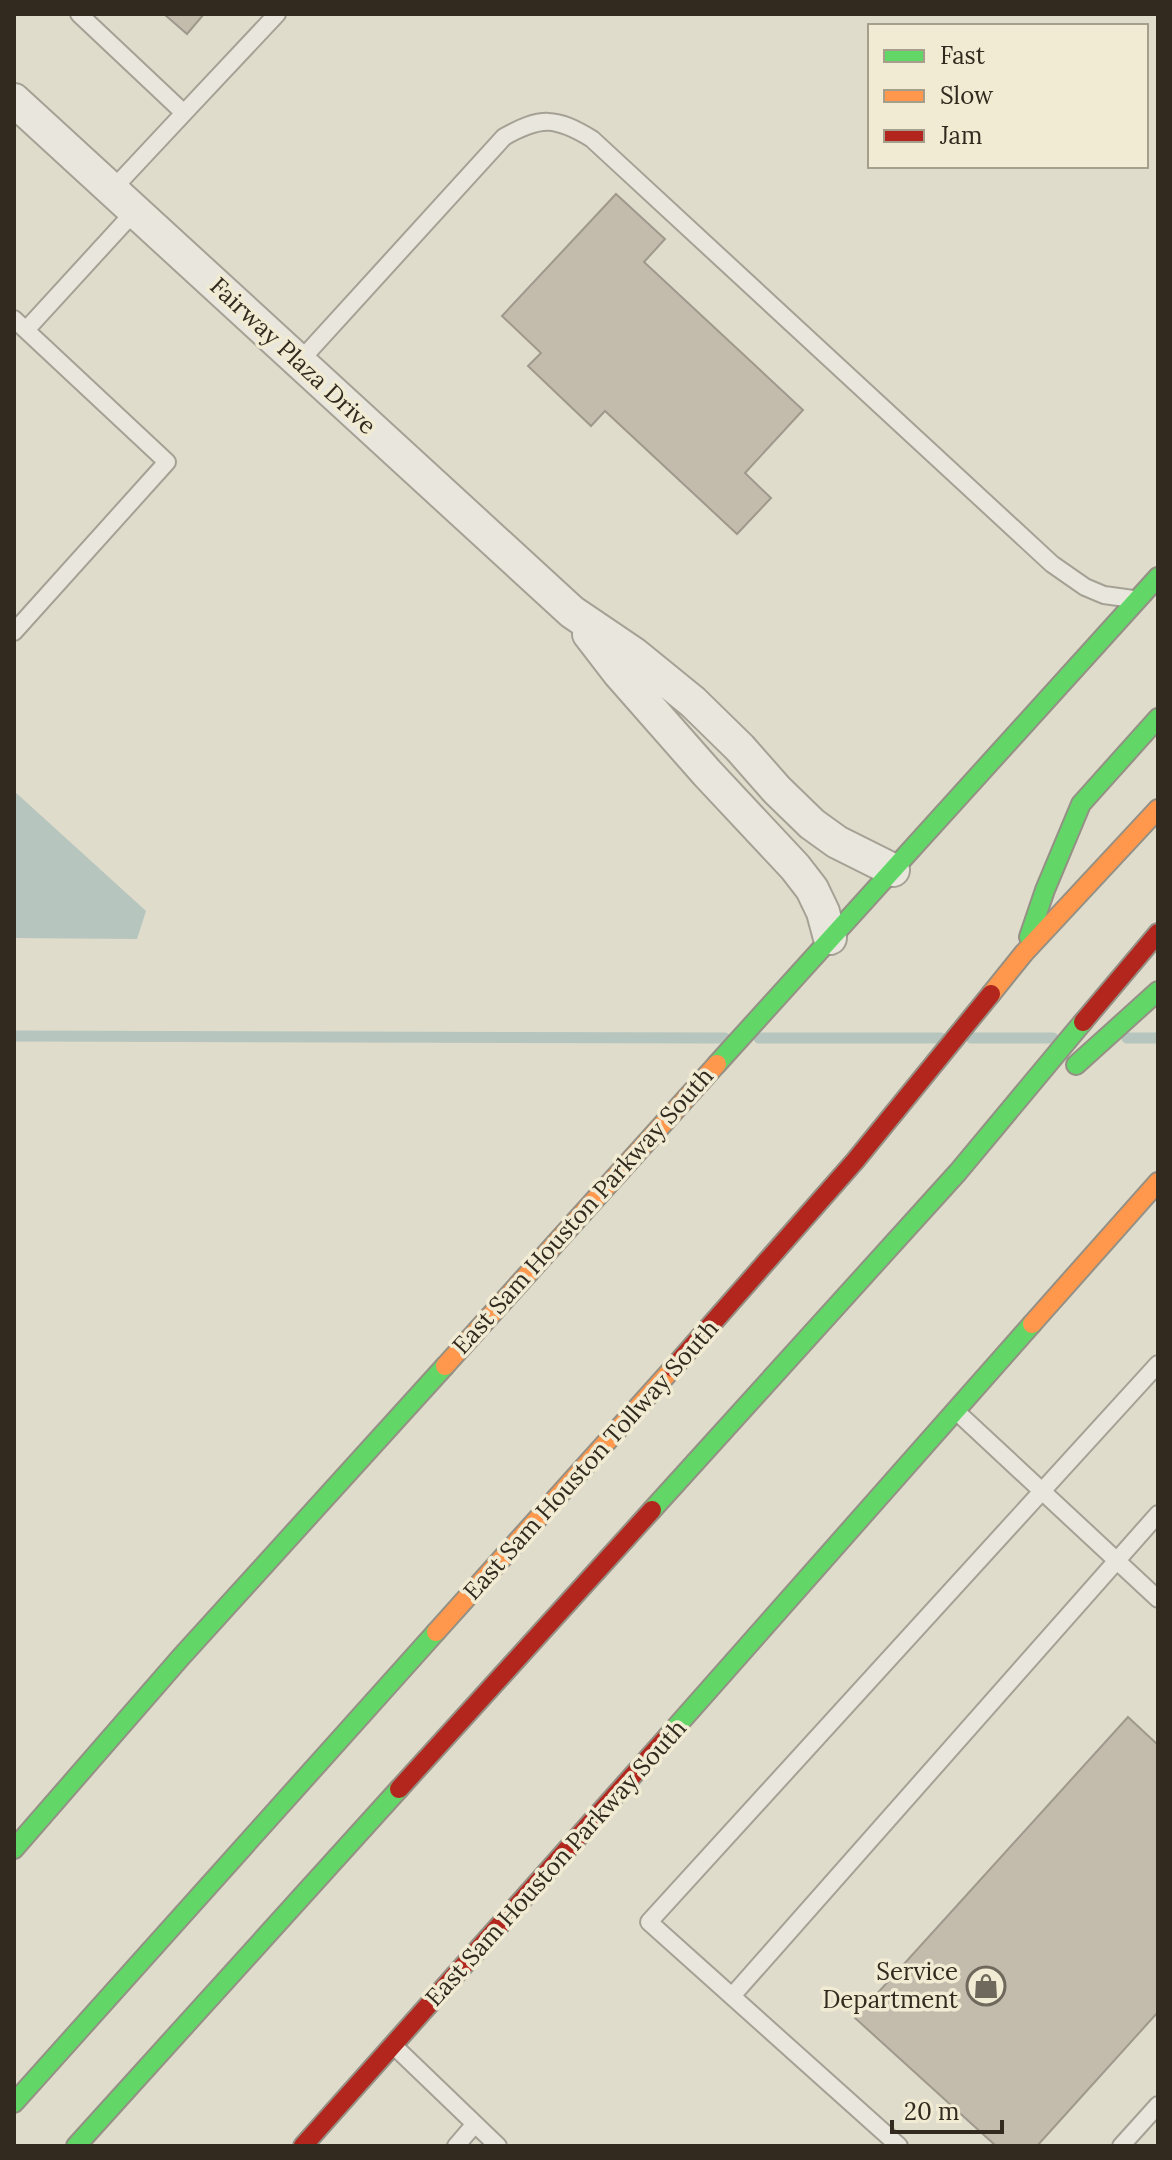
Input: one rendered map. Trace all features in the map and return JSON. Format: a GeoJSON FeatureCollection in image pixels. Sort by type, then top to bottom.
{"type":"FeatureCollection","features":[{"type":"Feature","properties":{"kind":"main road","name":"East Sam Houston Parkway South"},"geometry":{"type":"LineString","coordinates":[[14,1849],[181,1657],[1158,577]]}},
{"type":"Feature","properties":{"kind":"main road"},"geometry":{"type":"LineString","coordinates":[[1024,953],[1045,890],[1081,804],[1158,718]]}},
{"type":"Feature","properties":{"kind":"main road","name":"East Sam Houston Tollway South"},"geometry":{"type":"LineString","coordinates":[[14,2103],[719,1317],[855,1161],[1024,953],[1158,809]]}},
{"type":"Feature","properties":{"kind":"main road"},"geometry":{"type":"LineString","coordinates":[[76,2146],[958,1172],[1155,936]]}},
{"type":"Feature","properties":{"kind":"main road"},"geometry":{"type":"LineString","coordinates":[[958,1172],[1158,991]]}},
{"type":"Feature","properties":{"kind":"main road","name":"East Sam Houston Parkway South"},"geometry":{"type":"LineString","coordinates":[[303,2146],[1158,1182]]}},
{"type":"Feature","properties":{"kind":"street","name":"Fairway Plaza Drive"},"geometry":{"type":"LineString","coordinates":[[14,100],[572,612],[634,654],[693,702],[812,824],[837,842],[893,870]]}},
{"type":"Feature","properties":{"kind":"street","name":"Fairway Plaza Drive"},"geometry":{"type":"LineString","coordinates":[[572,612],[619,673],[812,889],[823,912],[820,948]]}},
{"type":"Feature","properties":{"kind":"lane"},"geometry":{"type":"LineString","coordinates":[[79,14],[184,113]]}},
{"type":"Feature","properties":{"kind":"lane"},"geometry":{"type":"LineString","coordinates":[[14,632],[167,462],[20,325],[124,200],[184,113],[277,14]]}},
{"type":"Feature","properties":{"kind":"lane"},"geometry":{"type":"LineString","coordinates":[[299,362],[504,137],[522,126],[541,120],[570,126],[592,139],[1052,564],[1085,587],[1104,595],[1138,599]]}},
{"type":"Feature","properties":{"kind":"lane"},"geometry":{"type":"LineString","coordinates":[[899,2146],[649,1922],[1158,1364]]}},
{"type":"Feature","properties":{"kind":"lane"},"geometry":{"type":"LineString","coordinates":[[956,1411],[1158,1599]]}},
{"type":"Feature","properties":{"kind":"lane"},"geometry":{"type":"LineString","coordinates":[[732,1996],[1158,1514]]}},
{"type":"Feature","properties":{"kind":"lane"},"geometry":{"type":"LineString","coordinates":[[394,2046],[498,2146]]}},
{"type":"Feature","properties":{"kind":"lane"},"geometry":{"type":"LineString","coordinates":[[1121,2146],[1158,2105]]}},
{"type":"Feature","properties":{"kind":"lane"},"geometry":{"type":"LineString","coordinates":[[456,2146],[474,2125]]}},
{"type":"Feature","properties":{"kind":"shaded area"},"geometry":{"type":"Polygon","coordinates":[[[14,791],[146,911],[137,939],[14,938],[14,791]]]}},
{"type":"Feature","properties":{"kind":"building"},"geometry":{"type":"Polygon","coordinates":[[[164,14],[204,14],[187,34],[164,14]]]}},
{"type":"Feature","properties":{"kind":"building"},"geometry":{"type":"Polygon","coordinates":[[[616,194],[665,239],[644,262],[803,410],[745,473],[771,498],[737,534],[605,411],[591,426],[528,366],[541,353],[502,316],[616,194]]]}},
{"type":"Feature","properties":{"kind":"building"},"geometry":{"type":"Polygon","coordinates":[[[1128,1717],[1158,1745],[1158,2012],[1037,2146],[996,2146],[855,2018],[1128,1717]]]}},
{"type":"Feature","properties":{"kind":"waterway"},"geometry":{"type":"LineString","coordinates":[[14,1036],[725,1038]]}},
{"type":"Feature","properties":{"kind":"waterway"},"geometry":{"type":"LineString","coordinates":[[759,1038],[941,1038]]}},
{"type":"Feature","properties":{"kind":"waterway"},"geometry":{"type":"LineString","coordinates":[[971,1038],[1053,1038]]}},
{"type":"Feature","properties":{"kind":"waterway"},"geometry":{"type":"LineString","coordinates":[[1127,1038],[1158,1038]]}},
{"type":"Feature","properties":{"kind":"traffic: fast"},"geometry":{"type":"LineString","coordinates":[[717,1064],[1158,577]]}},
{"type":"Feature","properties":{"kind":"traffic: fast"},"geometry":{"type":"LineString","coordinates":[[1029,937],[1081,804],[1158,718]]}},
{"type":"Feature","properties":{"kind":"traffic: fast"},"geometry":{"type":"LineString","coordinates":[[1076,1065],[1158,991]]}},
{"type":"Feature","properties":{"kind":"traffic: fast"},"geometry":{"type":"LineString","coordinates":[[652,1510],[958,1172],[1083,1022]]}},
{"type":"Feature","properties":{"kind":"traffic: fast"},"geometry":{"type":"LineString","coordinates":[[668,1736],[1032,1324]]}},
{"type":"Feature","properties":{"kind":"traffic: fast"},"geometry":{"type":"LineString","coordinates":[[14,1849],[181,1657],[445,1366]]}},
{"type":"Feature","properties":{"kind":"traffic: fast"},"geometry":{"type":"LineString","coordinates":[[14,2103],[436,1632]]}},
{"type":"Feature","properties":{"kind":"traffic: fast"},"geometry":{"type":"LineString","coordinates":[[76,2146],[399,1789]]}},
{"type":"Feature","properties":{"kind":"traffic: slow"},"geometry":{"type":"LineString","coordinates":[[991,994],[1024,953],[1158,809]]}},
{"type":"Feature","properties":{"kind":"traffic: slow"},"geometry":{"type":"LineString","coordinates":[[445,1366],[717,1064]]}},
{"type":"Feature","properties":{"kind":"traffic: slow"},"geometry":{"type":"LineString","coordinates":[[1032,1324],[1158,1182]]}},
{"type":"Feature","properties":{"kind":"traffic: slow"},"geometry":{"type":"LineString","coordinates":[[436,1632],[673,1368]]}},
{"type":"Feature","properties":{"kind":"traffic: jam"},"geometry":{"type":"LineString","coordinates":[[1083,1022],[1158,933]]}},
{"type":"Feature","properties":{"kind":"traffic: jam"},"geometry":{"type":"LineString","coordinates":[[673,1368],[855,1161],[991,994]]}},
{"type":"Feature","properties":{"kind":"traffic: jam"},"geometry":{"type":"LineString","coordinates":[[399,1789],[652,1510]]}},
{"type":"Feature","properties":{"kind":"traffic: jam"},"geometry":{"type":"LineString","coordinates":[[303,2146],[668,1736]]}},
{"type":"Feature","properties":{"kind":"place","name":"Service Department"},"geometry":{"type":"Point","coordinates":[986,1986]}}]}
